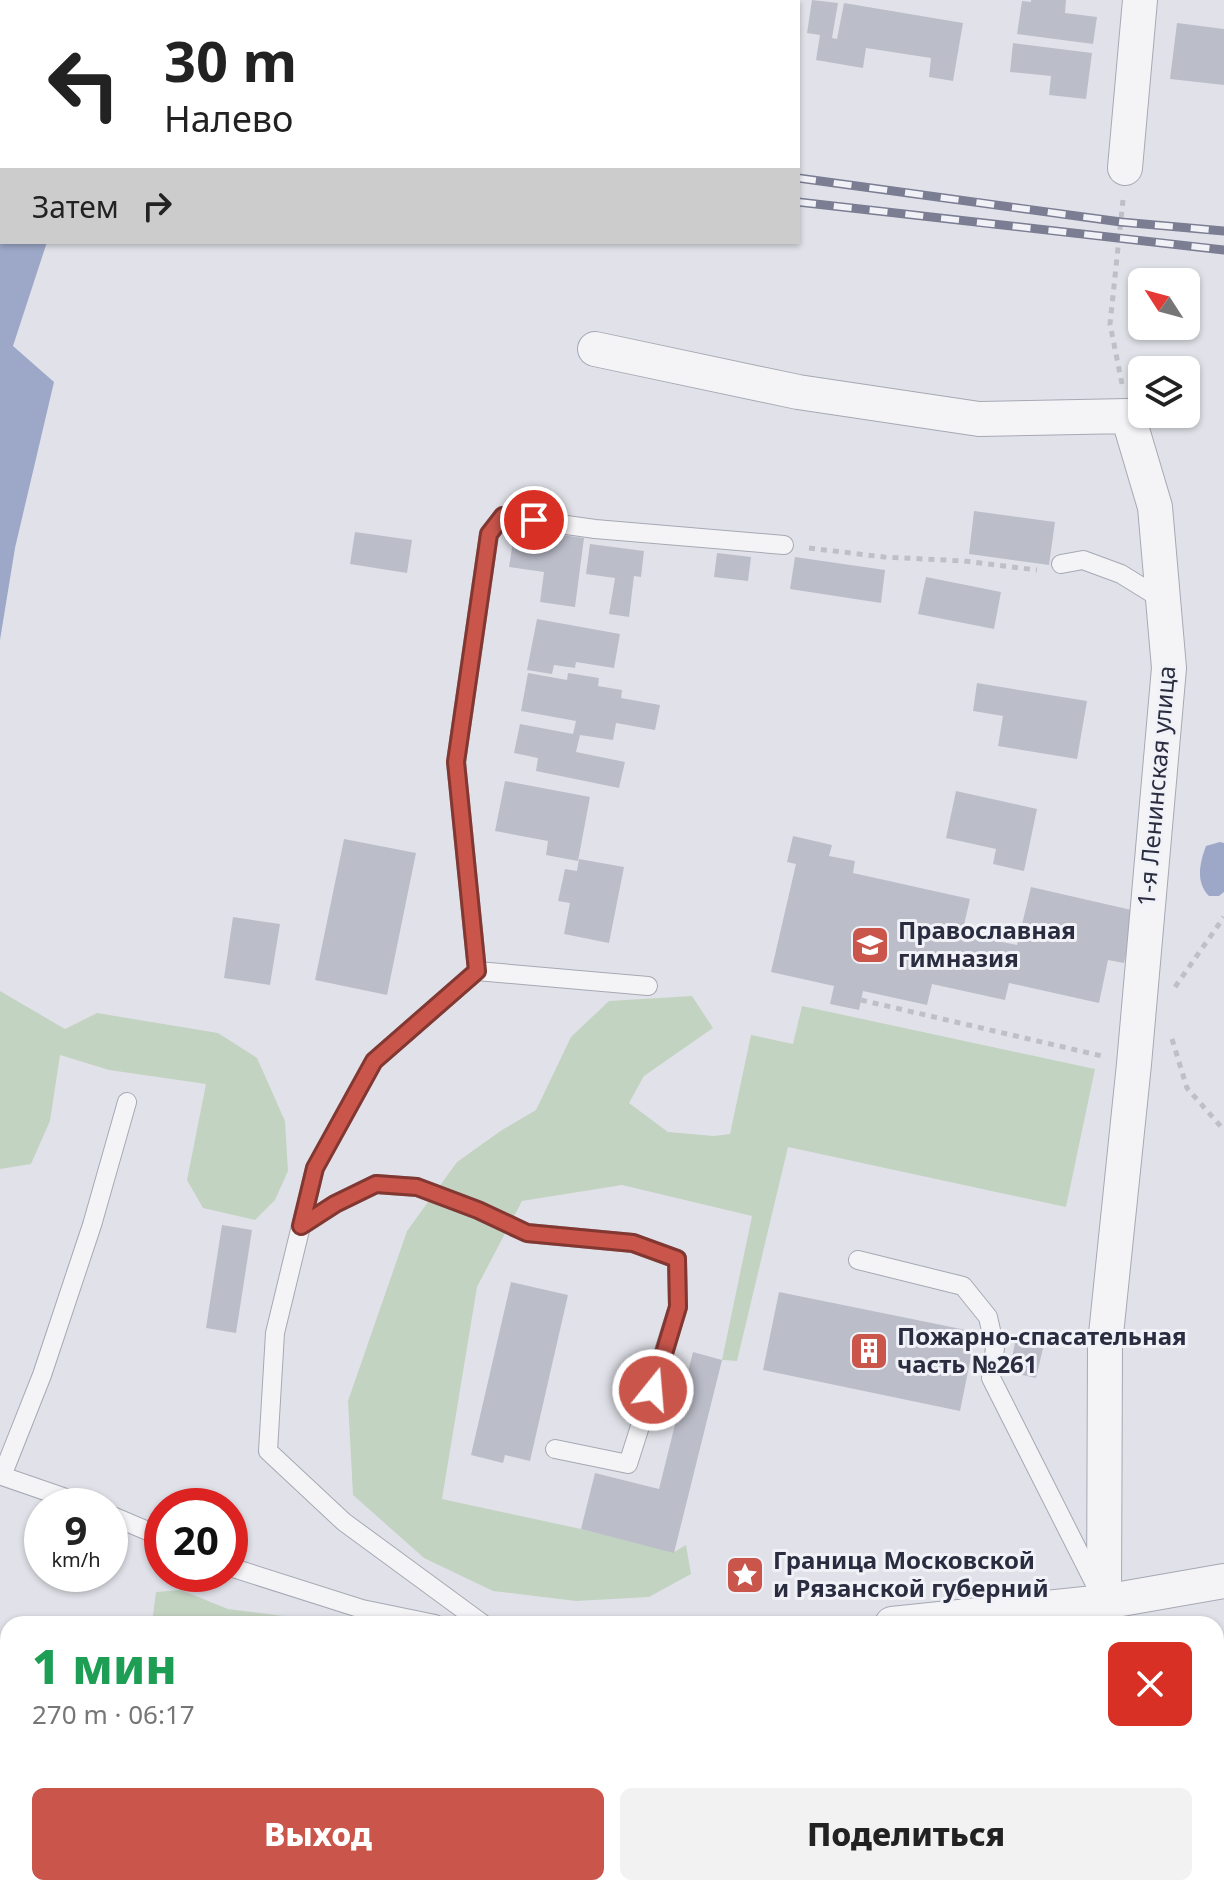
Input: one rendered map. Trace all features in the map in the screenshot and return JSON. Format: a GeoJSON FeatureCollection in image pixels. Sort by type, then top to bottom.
{"type":"FeatureCollection","features":[{"type":"Feature","properties":{"kind":"street"},"geometry":{"type":"LineString","coordinates":[[1124,184],[1140,0]]}},
{"type":"Feature","properties":{"kind":"street"},"geometry":{"type":"LineString","coordinates":[[595,349],[798,392],[979,419],[1128,416]]}},
{"type":"Feature","properties":{"kind":"street","name":"1-я Ленинская улица"},"geometry":{"type":"LineString","coordinates":[[1104,1602],[1105,1344],[1134,1064],[1169,668],[1155,507],[1132,428]]}},
{"type":"Feature","properties":{"kind":"street"},"geometry":{"type":"LineString","coordinates":[[969,1616],[1104,1602],[1224,1581]]}},
{"type":"Feature","properties":{"kind":"lane"},"geometry":{"type":"LineString","coordinates":[[477,971],[456,762],[489,534],[503,516],[595,529],[784,545]]}},
{"type":"Feature","properties":{"kind":"lane"},"geometry":{"type":"LineString","coordinates":[[1061,564],[1083,560],[1121,574],[1163,600]]}},
{"type":"Feature","properties":{"kind":"lane"},"geometry":{"type":"LineString","coordinates":[[472,1616],[344,1522],[268,1451],[275,1333],[315,1168],[374,1061],[477,971],[648,986]]}},
{"type":"Feature","properties":{"kind":"lane"},"geometry":{"type":"LineString","coordinates":[[37,1488],[2,1476],[52,1345],[92,1225],[127,1102]]}},
{"type":"Feature","properties":{"kind":"lane"},"geometry":{"type":"LineString","coordinates":[[301,1226],[335,1204],[376,1184],[417,1187],[527,1233],[633,1243],[677,1259],[678,1307],[628,1464],[555,1449]]}},
{"type":"Feature","properties":{"kind":"lane"},"geometry":{"type":"LineString","coordinates":[[858,1260],[963,1286],[988,1317],[995,1348],[991,1378],[1104,1602]]}},
{"type":"Feature","properties":{"kind":"lane"},"geometry":{"type":"LineString","coordinates":[[248,1573],[362,1609],[396,1616]]}},
{"type":"Feature","properties":{"kind":"path"},"geometry":{"type":"LineString","coordinates":[[1124,184],[1110,324],[1128,416]]}},
{"type":"Feature","properties":{"kind":"path"},"geometry":{"type":"LineString","coordinates":[[784,545],[884,557],[964,561],[1036,571],[1061,564]]}},
{"type":"Feature","properties":{"kind":"path"},"geometry":{"type":"LineString","coordinates":[[1171,992],[1224,917]]}},
{"type":"Feature","properties":{"kind":"path"},"geometry":{"type":"LineString","coordinates":[[861,1000],[1134,1064]]}},
{"type":"Feature","properties":{"kind":"path"},"geometry":{"type":"LineString","coordinates":[[1170,1033],[1187,1088],[1224,1130]]}},
{"type":"Feature","properties":{"kind":"green space"},"geometry":{"type":"Polygon","coordinates":[[[0,991],[65,1029],[97,1013],[218,1033],[257,1058],[285,1121],[288,1171],[275,1200],[255,1220],[203,1208],[187,1180],[206,1084],[109,1070],[60,1055],[50,1121],[31,1164],[0,1169],[0,991]]]}},
{"type":"Feature","properties":{"kind":"green space"},"geometry":{"type":"Polygon","coordinates":[[[692,996],[713,1028],[644,1076],[629,1103],[668,1132],[714,1136],[730,1134],[751,1035],[793,1044],[802,1006],[1095,1069],[1066,1207],[788,1147],[737,1361],[722,1360],[752,1216],[622,1185],[522,1201],[477,1287],[442,1499],[674,1552],[686,1545],[691,1574],[649,1597],[576,1601],[493,1591],[424,1558],[353,1495],[348,1401],[407,1231],[457,1162],[536,1110],[571,1037],[609,1001],[692,996]]]}},
{"type":"Feature","properties":{"kind":"green space"},"geometry":{"type":"Polygon","coordinates":[[[156,1592],[186,1592],[228,1609],[283,1616],[153,1616],[156,1592]]]}},
{"type":"Feature","properties":{"kind":"water"},"geometry":{"type":"Polygon","coordinates":[[[0,244],[46,244],[13,346],[54,382],[15,548],[0,640],[0,244]]]}},
{"type":"Feature","properties":{"kind":"water"},"geometry":{"type":"Polygon","coordinates":[[[1224,843],[1224,892],[1219,896],[1209,896],[1200,878],[1201,865],[1206,846],[1224,843]]]}},
{"type":"Feature","properties":{"kind":"building"},"geometry":{"type":"Polygon","coordinates":[[[812,0],[838,3],[832,38],[837,39],[844,3],[963,23],[953,81],[929,77],[931,58],[866,48],[863,68],[816,60],[820,35],[807,33],[812,0]]]}},
{"type":"Feature","properties":{"kind":"building"},"geometry":{"type":"Polygon","coordinates":[[[1066,0],[1065,13],[1097,17],[1093,44],[1017,34],[1022,1],[1066,0]]]}},
{"type":"Feature","properties":{"kind":"building"},"geometry":{"type":"Polygon","coordinates":[[[1177,23],[1224,29],[1224,85],[1170,79],[1177,23]]]}},
{"type":"Feature","properties":{"kind":"building"},"geometry":{"type":"Polygon","coordinates":[[[1013,43],[1092,53],[1086,99],[1049,95],[1051,76],[1010,72],[1013,43]]]}},
{"type":"Feature","properties":{"kind":"building"},"geometry":{"type":"Polygon","coordinates":[[[974,511],[1055,522],[1049,565],[969,554],[974,511]]]}},
{"type":"Feature","properties":{"kind":"building"},"geometry":{"type":"Polygon","coordinates":[[[515,529],[584,538],[575,607],[540,602],[544,572],[509,567],[515,529]]]}},
{"type":"Feature","properties":{"kind":"building"},"geometry":{"type":"Polygon","coordinates":[[[355,532],[412,540],[407,573],[350,564],[355,532]]]}},
{"type":"Feature","properties":{"kind":"building"},"geometry":{"type":"Polygon","coordinates":[[[590,544],[644,551],[641,577],[634,576],[629,617],[609,614],[615,578],[586,574],[590,544]]]}},
{"type":"Feature","properties":{"kind":"building"},"geometry":{"type":"Polygon","coordinates":[[[717,553],[751,557],[748,581],[714,577],[717,553]]]}},
{"type":"Feature","properties":{"kind":"building"},"geometry":{"type":"Polygon","coordinates":[[[795,557],[885,570],[881,603],[790,589],[795,557]]]}},
{"type":"Feature","properties":{"kind":"building"},"geometry":{"type":"Polygon","coordinates":[[[926,577],[1001,592],[994,629],[918,614],[926,577]]]}},
{"type":"Feature","properties":{"kind":"building"},"geometry":{"type":"Polygon","coordinates":[[[537,619],[620,634],[614,668],[576,662],[575,668],[554,665],[552,674],[527,670],[537,619]]]}},
{"type":"Feature","properties":{"kind":"building"},"geometry":{"type":"Polygon","coordinates":[[[528,673],[567,680],[568,673],[599,678],[598,686],[622,690],[621,698],[660,705],[655,730],[616,723],[613,740],[580,735],[576,752],[625,762],[619,788],[536,771],[538,758],[514,753],[520,724],[573,734],[576,721],[521,711],[528,673]]]}},
{"type":"Feature","properties":{"kind":"building"},"geometry":{"type":"Polygon","coordinates":[[[977,683],[1087,701],[1077,759],[998,746],[1003,716],[973,711],[977,683]]]}},
{"type":"Feature","properties":{"kind":"building"},"geometry":{"type":"Polygon","coordinates":[[[505,781],[590,797],[578,861],[546,855],[548,841],[495,831],[505,781]]]}},
{"type":"Feature","properties":{"kind":"building"},"geometry":{"type":"Polygon","coordinates":[[[956,791],[1037,809],[1024,871],[993,864],[996,849],[946,838],[956,791]]]}},
{"type":"Feature","properties":{"kind":"building"},"geometry":{"type":"Polygon","coordinates":[[[793,836],[832,845],[829,856],[855,861],[853,873],[970,899],[964,925],[979,928],[977,937],[1017,945],[1031,887],[1136,911],[1124,963],[1108,960],[1099,1003],[1009,983],[1005,1000],[932,984],[927,1005],[863,991],[859,1010],[830,1004],[834,986],[771,972],[796,864],[787,862],[793,836]]]}},
{"type":"Feature","properties":{"kind":"building"},"geometry":{"type":"Polygon","coordinates":[[[344,839],[416,853],[387,995],[315,980],[344,839]]]}},
{"type":"Feature","properties":{"kind":"building"},"geometry":{"type":"Polygon","coordinates":[[[579,859],[624,867],[609,943],[564,934],[570,903],[558,901],[565,869],[577,871],[579,859]]]}},
{"type":"Feature","properties":{"kind":"building"},"geometry":{"type":"Polygon","coordinates":[[[233,917],[280,924],[270,985],[224,978],[233,917]]]}},
{"type":"Feature","properties":{"kind":"building"},"geometry":{"type":"Polygon","coordinates":[[[222,1225],[252,1230],[236,1333],[206,1328],[222,1225]]]}},
{"type":"Feature","properties":{"kind":"building"},"geometry":{"type":"Polygon","coordinates":[[[511,1282],[568,1295],[530,1461],[505,1455],[503,1463],[471,1455],[511,1282]]]}},
{"type":"Feature","properties":{"kind":"building","name":"Пожарно-спасательная часть №261"},"geometry":{"type":"Polygon","coordinates":[[[779,1292],[976,1332],[960,1411],[763,1370],[779,1292]]]}},
{"type":"Feature","properties":{"kind":"building"},"geometry":{"type":"Polygon","coordinates":[[[1016,1338],[1044,1344],[1036,1378],[1009,1372],[1016,1338]]]}},
{"type":"Feature","properties":{"kind":"building"},"geometry":{"type":"Polygon","coordinates":[[[693,1352],[722,1360],[674,1553],[581,1529],[595,1473],[659,1489],[693,1352]]]}},
{"type":"Feature","properties":{"kind":"railway"},"geometry":{"type":"LineString","coordinates":[[800,178],[1121,222],[1224,231]]}},
{"type":"Feature","properties":{"kind":"railway"},"geometry":{"type":"LineString","coordinates":[[800,202],[1224,250]]}},
{"type":"Feature","properties":{"kind":"place","name":"Православная гимназия"},"geometry":{"type":"Point","coordinates":[870,945]}},
{"type":"Feature","properties":{"kind":"place","name":"Пожарно-спасательная часть №261"},"geometry":{"type":"Point","coordinates":[869,1351]}},
{"type":"Feature","properties":{"kind":"place","name":"Граница Московской и Рязанской губерний"},"geometry":{"type":"Point","coordinates":[745,1575]}},
{"type":"Feature","properties":{"kind":"route"},"geometry":{"type":"LineString","coordinates":[[534,520],[503,516],[489,534],[456,762],[477,971],[374,1061],[315,1168],[301,1226],[335,1204],[376,1184],[417,1187],[527,1233],[633,1243],[677,1259],[678,1307],[653,1390]]}}]}
